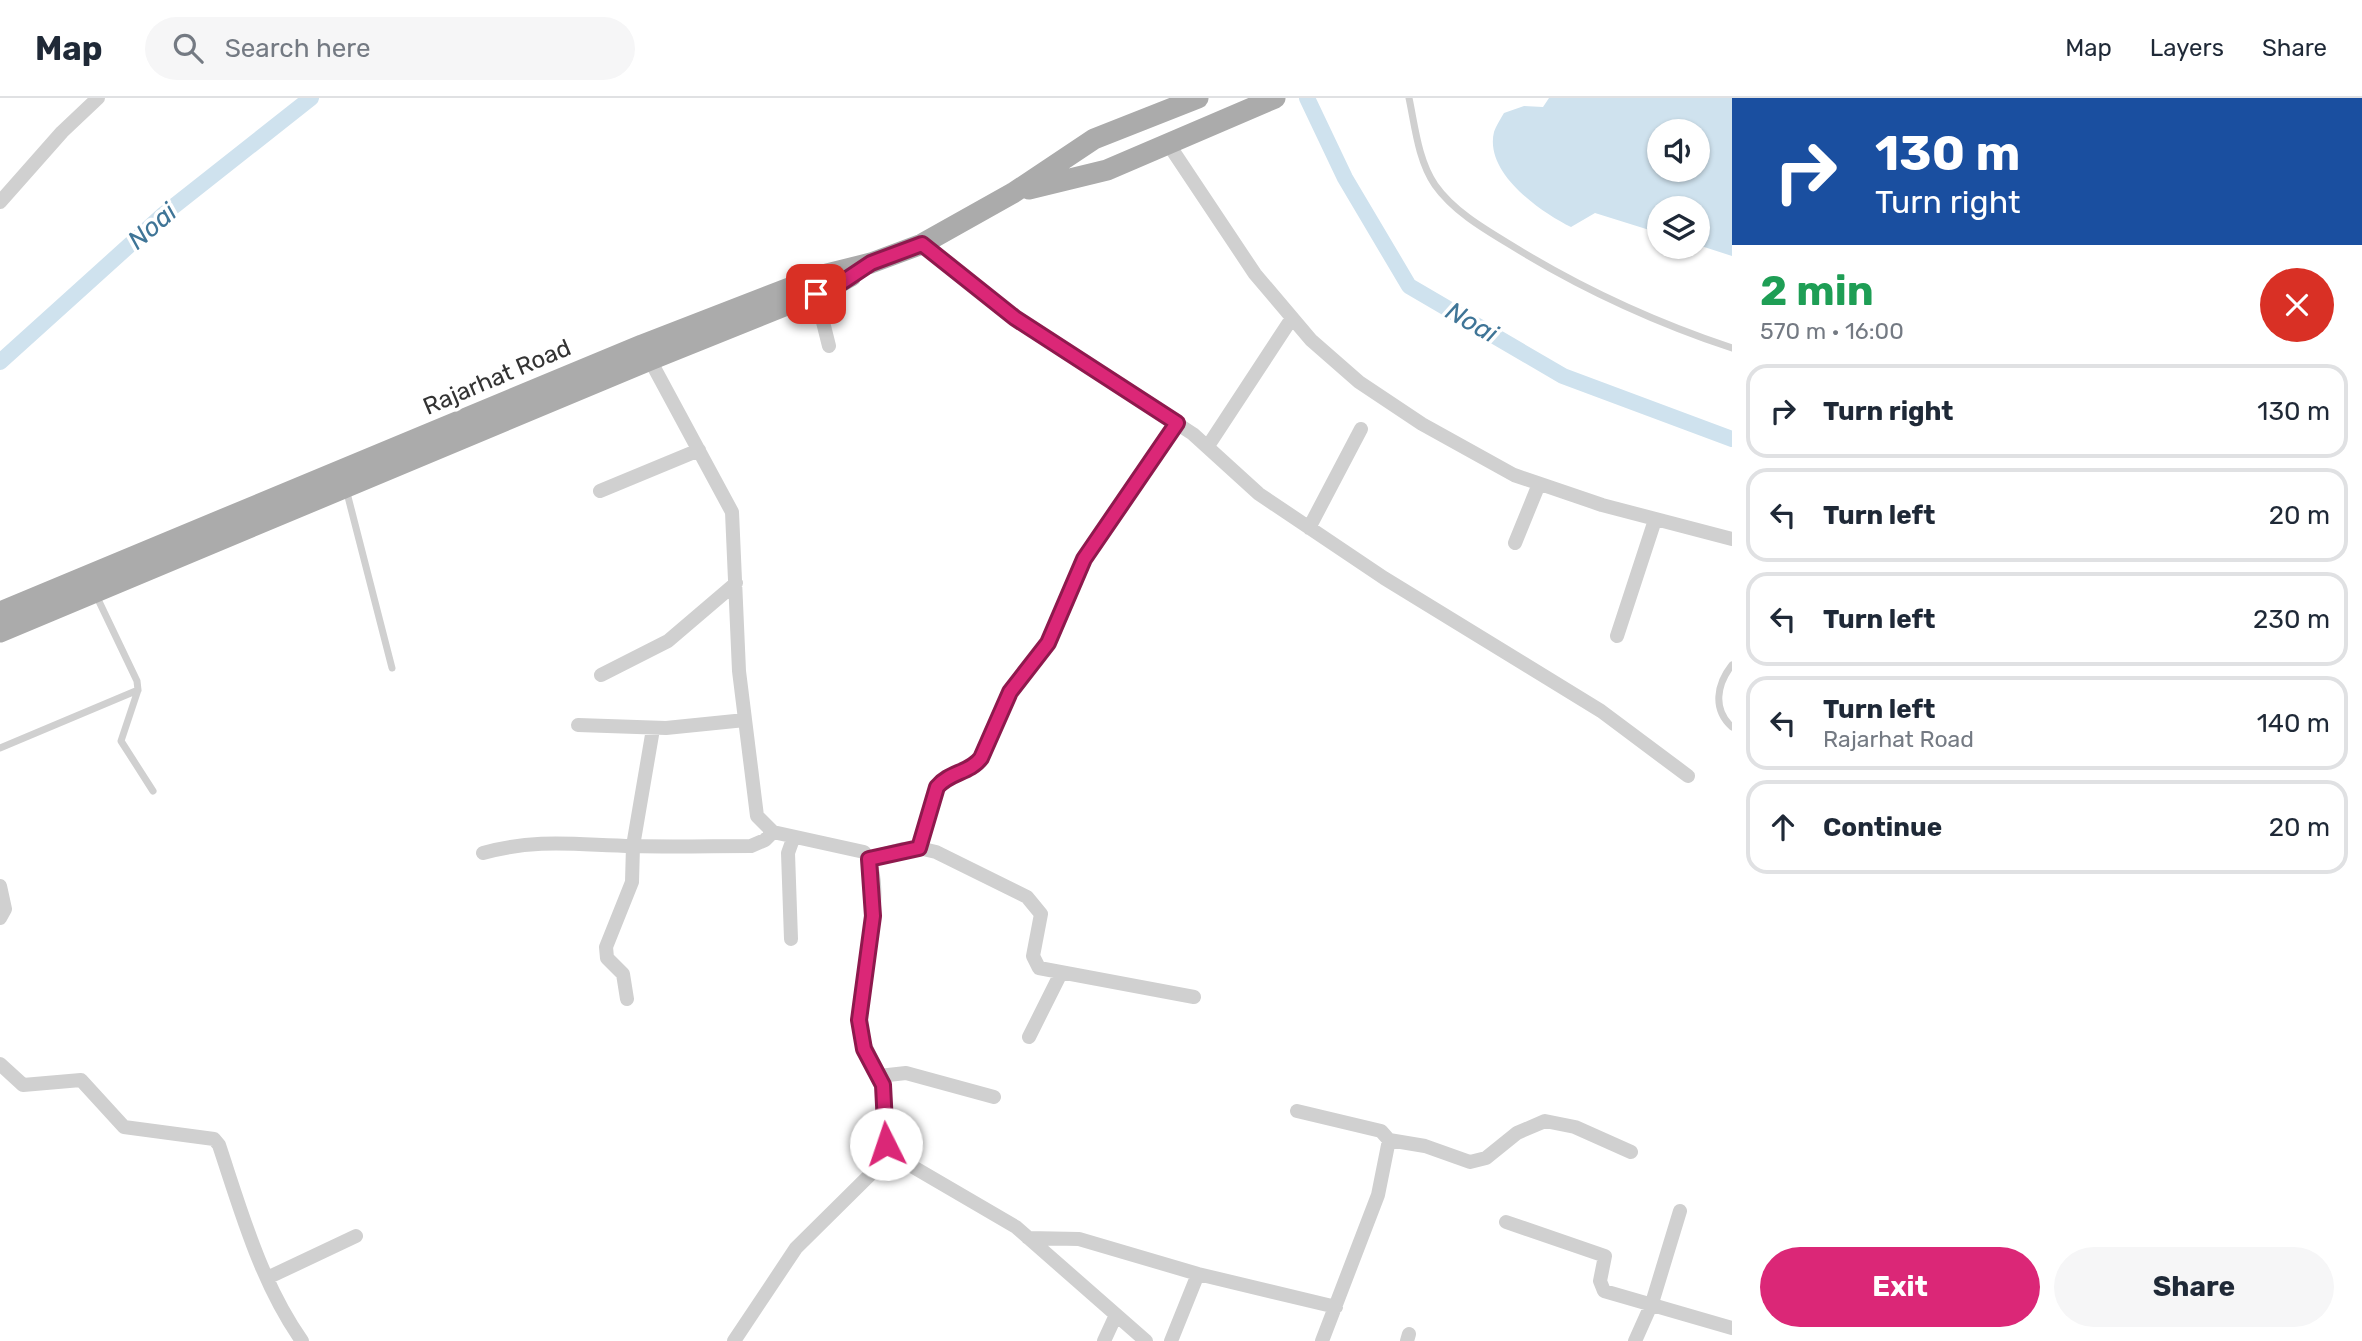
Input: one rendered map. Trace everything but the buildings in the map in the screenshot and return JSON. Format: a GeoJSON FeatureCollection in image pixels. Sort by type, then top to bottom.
{"type":"FeatureCollection","features":[{"type":"Feature","properties":{"kind":"main road"},"geometry":{"type":"LineString","coordinates":[[1013,193],[1094,139],[1198,98]]}},
{"type":"Feature","properties":{"kind":"main road"},"geometry":{"type":"LineString","coordinates":[[1013,193],[1107,170],[1167,142],[1275,98]]}},
{"type":"Feature","properties":{"kind":"main road","name":"Rajarhat Road"},"geometry":{"type":"LineString","coordinates":[[0,612],[642,345],[823,275],[871,263],[922,244],[1013,193]]}},
{"type":"Feature","properties":{"kind":"main road"},"geometry":{"type":"LineString","coordinates":[[0,632],[650,360],[838,285],[871,263]]}},
{"type":"Feature","properties":{"kind":"street"},"geometry":{"type":"LineString","coordinates":[[0,202],[52,142],[98,98]]}},
{"type":"Feature","properties":{"kind":"street"},"geometry":{"type":"LineString","coordinates":[[1167,142],[1241,255],[1292,318],[1334,362],[1401,410],[1501,470],[1656,520],[1732,540]]}},
{"type":"Feature","properties":{"kind":"street"},"geometry":{"type":"LineString","coordinates":[[922,244],[1015,318],[1208,446],[1248,486],[1384,578],[1601,711],[1688,776]]}},
{"type":"Feature","properties":{"kind":"street"},"geometry":{"type":"LineString","coordinates":[[816,294],[829,346]]}},
{"type":"Feature","properties":{"kind":"street"},"geometry":{"type":"LineString","coordinates":[[1208,446],[1292,318]]}},
{"type":"Feature","properties":{"kind":"street"},"geometry":{"type":"LineString","coordinates":[[650,360],[732,512],[739,671],[757,816],[773,832],[793,839],[856,849],[869,859],[873,916],[859,1020],[864,1049],[879,1076],[885,1097],[883,1130],[891,1154],[1004,1218],[1146,1341]]}},
{"type":"Feature","properties":{"kind":"street"},"geometry":{"type":"LineString","coordinates":[[919,848],[937,787],[943,780],[975,765],[981,758],[1010,692],[1048,643],[1084,559],[1177,423]]}},
{"type":"Feature","properties":{"kind":"street"},"geometry":{"type":"LineString","coordinates":[[1309,528],[1361,429]]}},
{"type":"Feature","properties":{"kind":"street"},"geometry":{"type":"LineString","coordinates":[[600,491],[699,450]]}},
{"type":"Feature","properties":{"kind":"street"},"geometry":{"type":"LineString","coordinates":[[1515,543],[1539,484]]}},
{"type":"Feature","properties":{"kind":"street"},"geometry":{"type":"LineString","coordinates":[[1617,636],[1656,520]]}},
{"type":"Feature","properties":{"kind":"street"},"geometry":{"type":"LineString","coordinates":[[601,675],[677,635],[736,583]]}},
{"type":"Feature","properties":{"kind":"street"},"geometry":{"type":"LineString","coordinates":[[578,725],[653,729],[745,720]]}},
{"type":"Feature","properties":{"kind":"street"},"geometry":{"type":"LineString","coordinates":[[627,999],[623,974],[606,954],[632,882],[633,846],[653,729]]}},
{"type":"Feature","properties":{"kind":"street"},"geometry":{"type":"LineString","coordinates":[[484,853],[527,842],[633,846],[751,846],[765,840],[773,832]]}},
{"type":"Feature","properties":{"kind":"street"},"geometry":{"type":"LineString","coordinates":[[791,939],[788,853],[793,839]]}},
{"type":"Feature","properties":{"kind":"street"},"geometry":{"type":"LineString","coordinates":[[869,859],[919,848],[1027,897],[1041,914],[1034,960],[1039,968],[1194,996]]}},
{"type":"Feature","properties":{"kind":"street"},"geometry":{"type":"LineString","coordinates":[[0,886],[5,909],[0,918]]}},
{"type":"Feature","properties":{"kind":"street"},"geometry":{"type":"LineString","coordinates":[[1029,1037],[1061,973]]}},
{"type":"Feature","properties":{"kind":"street"},"geometry":{"type":"LineString","coordinates":[[0,1064],[23,1085],[81,1080],[124,1126],[214,1139],[219,1144],[267,1279],[286,1319],[302,1341]]}},
{"type":"Feature","properties":{"kind":"street"},"geometry":{"type":"LineString","coordinates":[[879,1076],[906,1073],[994,1097]]}},
{"type":"Feature","properties":{"kind":"street"},"geometry":{"type":"LineString","coordinates":[[1297,1111],[1381,1131],[1389,1140],[1425,1146],[1470,1162],[1486,1158],[1517,1133],[1545,1121],[1575,1127],[1631,1152]]}},
{"type":"Feature","properties":{"kind":"street"},"geometry":{"type":"LineString","coordinates":[[1322,1341],[1378,1195],[1389,1140]]}},
{"type":"Feature","properties":{"kind":"street"},"geometry":{"type":"LineString","coordinates":[[734,1341],[796,1248],[891,1154]]}},
{"type":"Feature","properties":{"kind":"street"},"geometry":{"type":"LineString","coordinates":[[1635,1341],[1651,1303],[1680,1212]]}},
{"type":"Feature","properties":{"kind":"street"},"geometry":{"type":"LineString","coordinates":[[1506,1222],[1605,1256],[1600,1287],[1732,1328]]}},
{"type":"Feature","properties":{"kind":"street"},"geometry":{"type":"LineString","coordinates":[[267,1279],[356,1236]]}},
{"type":"Feature","properties":{"kind":"street"},"geometry":{"type":"LineString","coordinates":[[1028,1238],[1079,1239],[1198,1273],[1336,1307]]}},
{"type":"Feature","properties":{"kind":"street"},"geometry":{"type":"LineString","coordinates":[[1171,1341],[1198,1273]]}},
{"type":"Feature","properties":{"kind":"street"},"geometry":{"type":"LineString","coordinates":[[1104,1341],[1116,1315]]}},
{"type":"Feature","properties":{"kind":"lane"},"geometry":{"type":"LineString","coordinates":[[1409,98],[1426,168],[1435,186],[1464,215],[1584,289],[1661,324],[1732,348]]}},
{"type":"Feature","properties":{"kind":"lane"},"geometry":{"type":"LineString","coordinates":[[346,488],[391,668]]}},
{"type":"Feature","properties":{"kind":"lane"},"geometry":{"type":"LineString","coordinates":[[94,593],[135,674],[138,690],[121,741],[153,791]]}},
{"type":"Feature","properties":{"kind":"lane"},"geometry":{"type":"LineString","coordinates":[[1732,665],[1722,678],[1718,694],[1720,710],[1732,727]]}},
{"type":"Feature","properties":{"kind":"lane"},"geometry":{"type":"LineString","coordinates":[[0,748],[138,690]]}},
{"type":"Feature","properties":{"kind":"water"},"geometry":{"type":"Polygon","coordinates":[[[1549,98],[1732,98],[1732,256],[1710,249],[1710,196],[1647,196],[1647,229],[1595,213],[1571,227],[1545,212],[1506,176],[1493,147],[1494,132],[1504,113],[1524,106],[1543,107],[1549,98]]]}},
{"type":"Feature","properties":{"kind":"waterway","name":"Noai"},"geometry":{"type":"LineString","coordinates":[[0,362],[164,214],[311,98]]}},
{"type":"Feature","properties":{"kind":"waterway","name":"Noai"},"geometry":{"type":"LineString","coordinates":[[1307,98],[1345,178],[1409,286],[1563,376],[1732,439]]}},
{"type":"Feature","properties":{"kind":"route"},"geometry":{"type":"LineString","coordinates":[[816,294],[838,285],[871,263],[922,244],[970,285],[1015,318],[1177,423],[1084,559],[1073,579],[1048,643],[1010,692],[981,758],[975,765],[943,780],[937,787],[919,848],[903,849],[869,859],[872,867],[873,916],[859,1020],[864,1049],[883,1085],[883,1130],[886,1144]]}}]}
